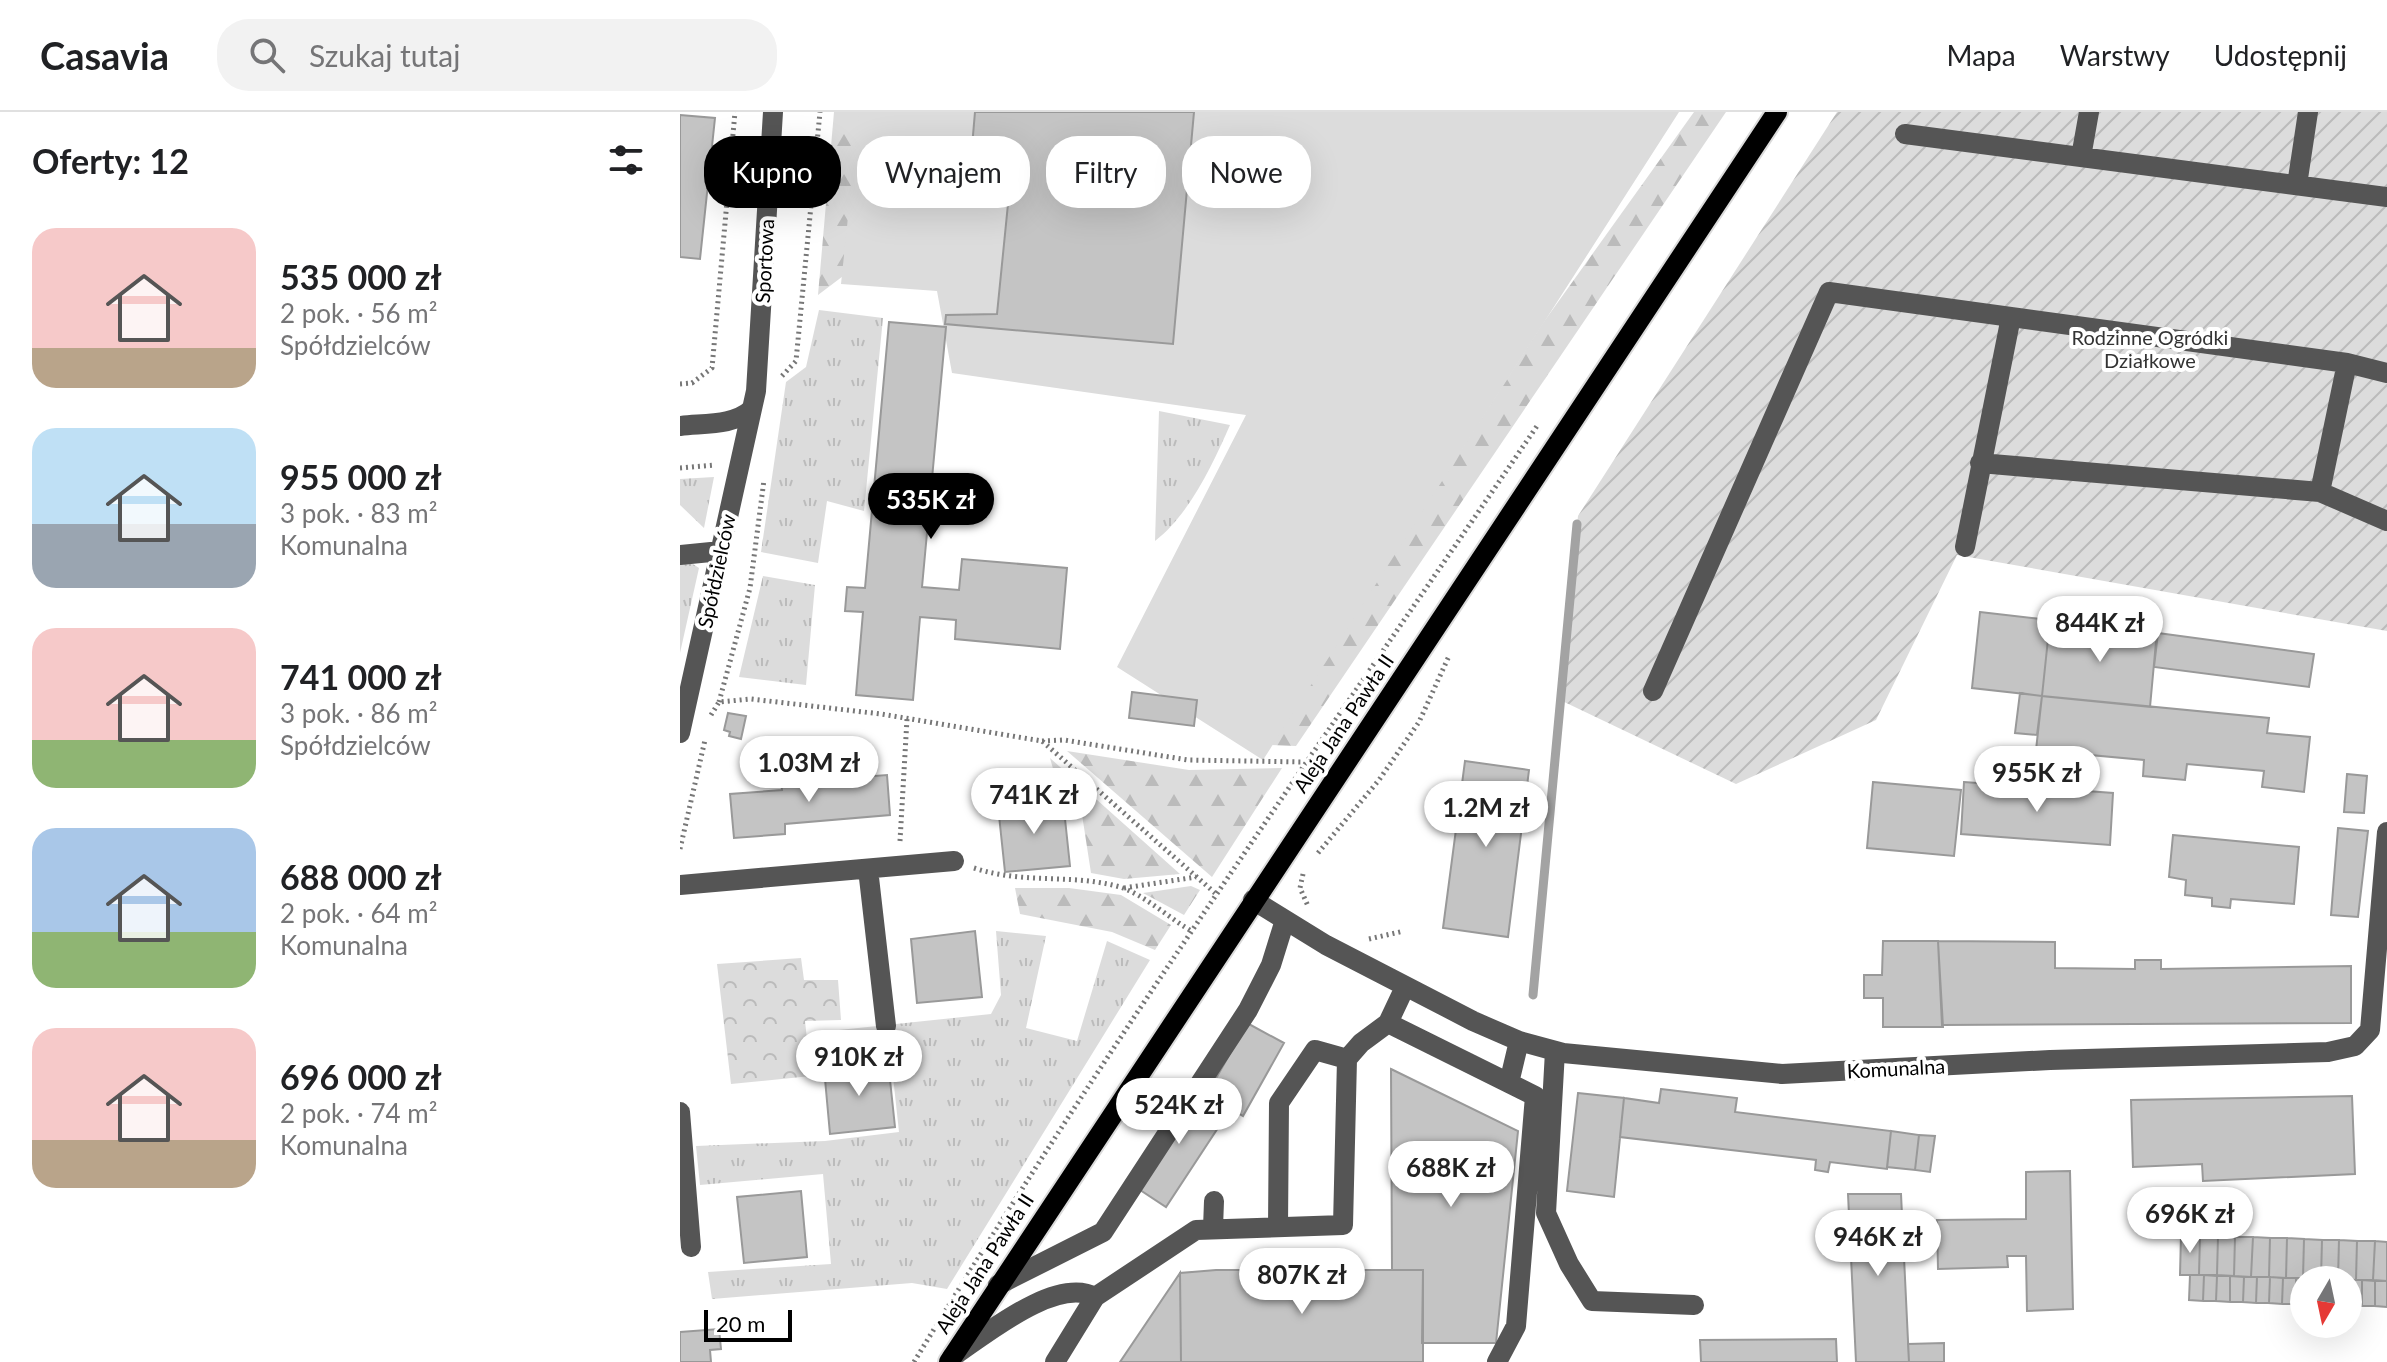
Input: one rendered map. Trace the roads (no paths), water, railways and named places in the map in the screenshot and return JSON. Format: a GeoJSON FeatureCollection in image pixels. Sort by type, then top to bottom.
{"type":"FeatureCollection","features":[{"type":"Feature","properties":{"kind":"main road","name":"Aleja Jana Pawła II"},"geometry":{"type":"LineString","coordinates":[[950,1359],[1777,112]]}},
{"type":"Feature","properties":{"kind":"street","name":"Sportowa"},"geometry":{"type":"LineString","coordinates":[[752,409],[759,364],[773,112]]}},
{"type":"Feature","properties":{"kind":"street"},"geometry":{"type":"LineString","coordinates":[[2081,157],[2089,112]]}},
{"type":"Feature","properties":{"kind":"street"},"geometry":{"type":"LineString","coordinates":[[2297,185],[2308,112]]}},
{"type":"Feature","properties":{"kind":"street"},"geometry":{"type":"LineString","coordinates":[[1905,134],[2387,197]]}},
{"type":"Feature","properties":{"kind":"street"},"geometry":{"type":"LineString","coordinates":[[1653,691],[1829,292],[2347,363],[2387,373]]}},
{"type":"Feature","properties":{"kind":"street"},"geometry":{"type":"LineString","coordinates":[[1965,547],[2011,317]]}},
{"type":"Feature","properties":{"kind":"street"},"geometry":{"type":"LineString","coordinates":[[2320,492],[2347,363]]}},
{"type":"Feature","properties":{"kind":"street"},"geometry":{"type":"LineString","coordinates":[[680,426],[732,420],[752,409]]}},
{"type":"Feature","properties":{"kind":"street","name":"Spółdzielców"},"geometry":{"type":"LineString","coordinates":[[680,733],[752,409]]}},
{"type":"Feature","properties":{"kind":"street"},"geometry":{"type":"LineString","coordinates":[[1980,463],[2320,492],[2387,521]]}},
{"type":"Feature","properties":{"kind":"street"},"geometry":{"type":"LineString","coordinates":[[680,555],[721,551]]}},
{"type":"Feature","properties":{"kind":"street","name":"Komunalna"},"geometry":{"type":"LineString","coordinates":[[1253,900],[1405,987],[1519,1041],[1555,1051],[1672,1066],[1782,1074],[2050,1060],[2328,1052],[2355,1046],[2370,1030],[2387,832]]}},
{"type":"Feature","properties":{"kind":"street"},"geometry":{"type":"LineString","coordinates":[[680,885],[954,861]]}},
{"type":"Feature","properties":{"kind":"street"},"geometry":{"type":"LineString","coordinates":[[868,869],[886,1026]]}},
{"type":"Feature","properties":{"kind":"street"},"geometry":{"type":"LineString","coordinates":[[998,1285],[1103,1232],[1248,1010],[1271,965],[1285,920]]}},
{"type":"Feature","properties":{"kind":"street"},"geometry":{"type":"LineString","coordinates":[[1055,1362],[1095,1297],[1196,1230],[1343,1225],[1347,1059],[1361,1043],[1388,1023],[1405,987]]}},
{"type":"Feature","properties":{"kind":"street"},"geometry":{"type":"LineString","coordinates":[[1388,1023],[1535,1096],[1516,1326],[1497,1362]]}},
{"type":"Feature","properties":{"kind":"street"},"geometry":{"type":"LineString","coordinates":[[1509,1083],[1519,1041]]}},
{"type":"Feature","properties":{"kind":"street"},"geometry":{"type":"LineString","coordinates":[[1278,1227],[1279,1103],[1315,1050],[1347,1059]]}},
{"type":"Feature","properties":{"kind":"street"},"geometry":{"type":"LineString","coordinates":[[1555,1051],[1546,1213],[1569,1264],[1592,1301],[1694,1305]]}},
{"type":"Feature","properties":{"kind":"street"},"geometry":{"type":"LineString","coordinates":[[680,1112],[691,1247]]}},
{"type":"Feature","properties":{"kind":"street"},"geometry":{"type":"LineString","coordinates":[[1213,1228],[1214,1201]]}},
{"type":"Feature","properties":{"kind":"street"},"geometry":{"type":"LineString","coordinates":[[950,1359],[1016,1314],[1059,1293],[1085,1291],[1095,1297]]}},
{"type":"Feature","properties":{"kind":"waterway"},"geometry":{"type":"LineString","coordinates":[[1533,995],[1577,524]]}},
{"type":"Feature","properties":{"kind":"park label","name":"Rodzinne Ogródki Działkowe"},"geometry":{"type":"Point","coordinates":[2150,348]}}]}
